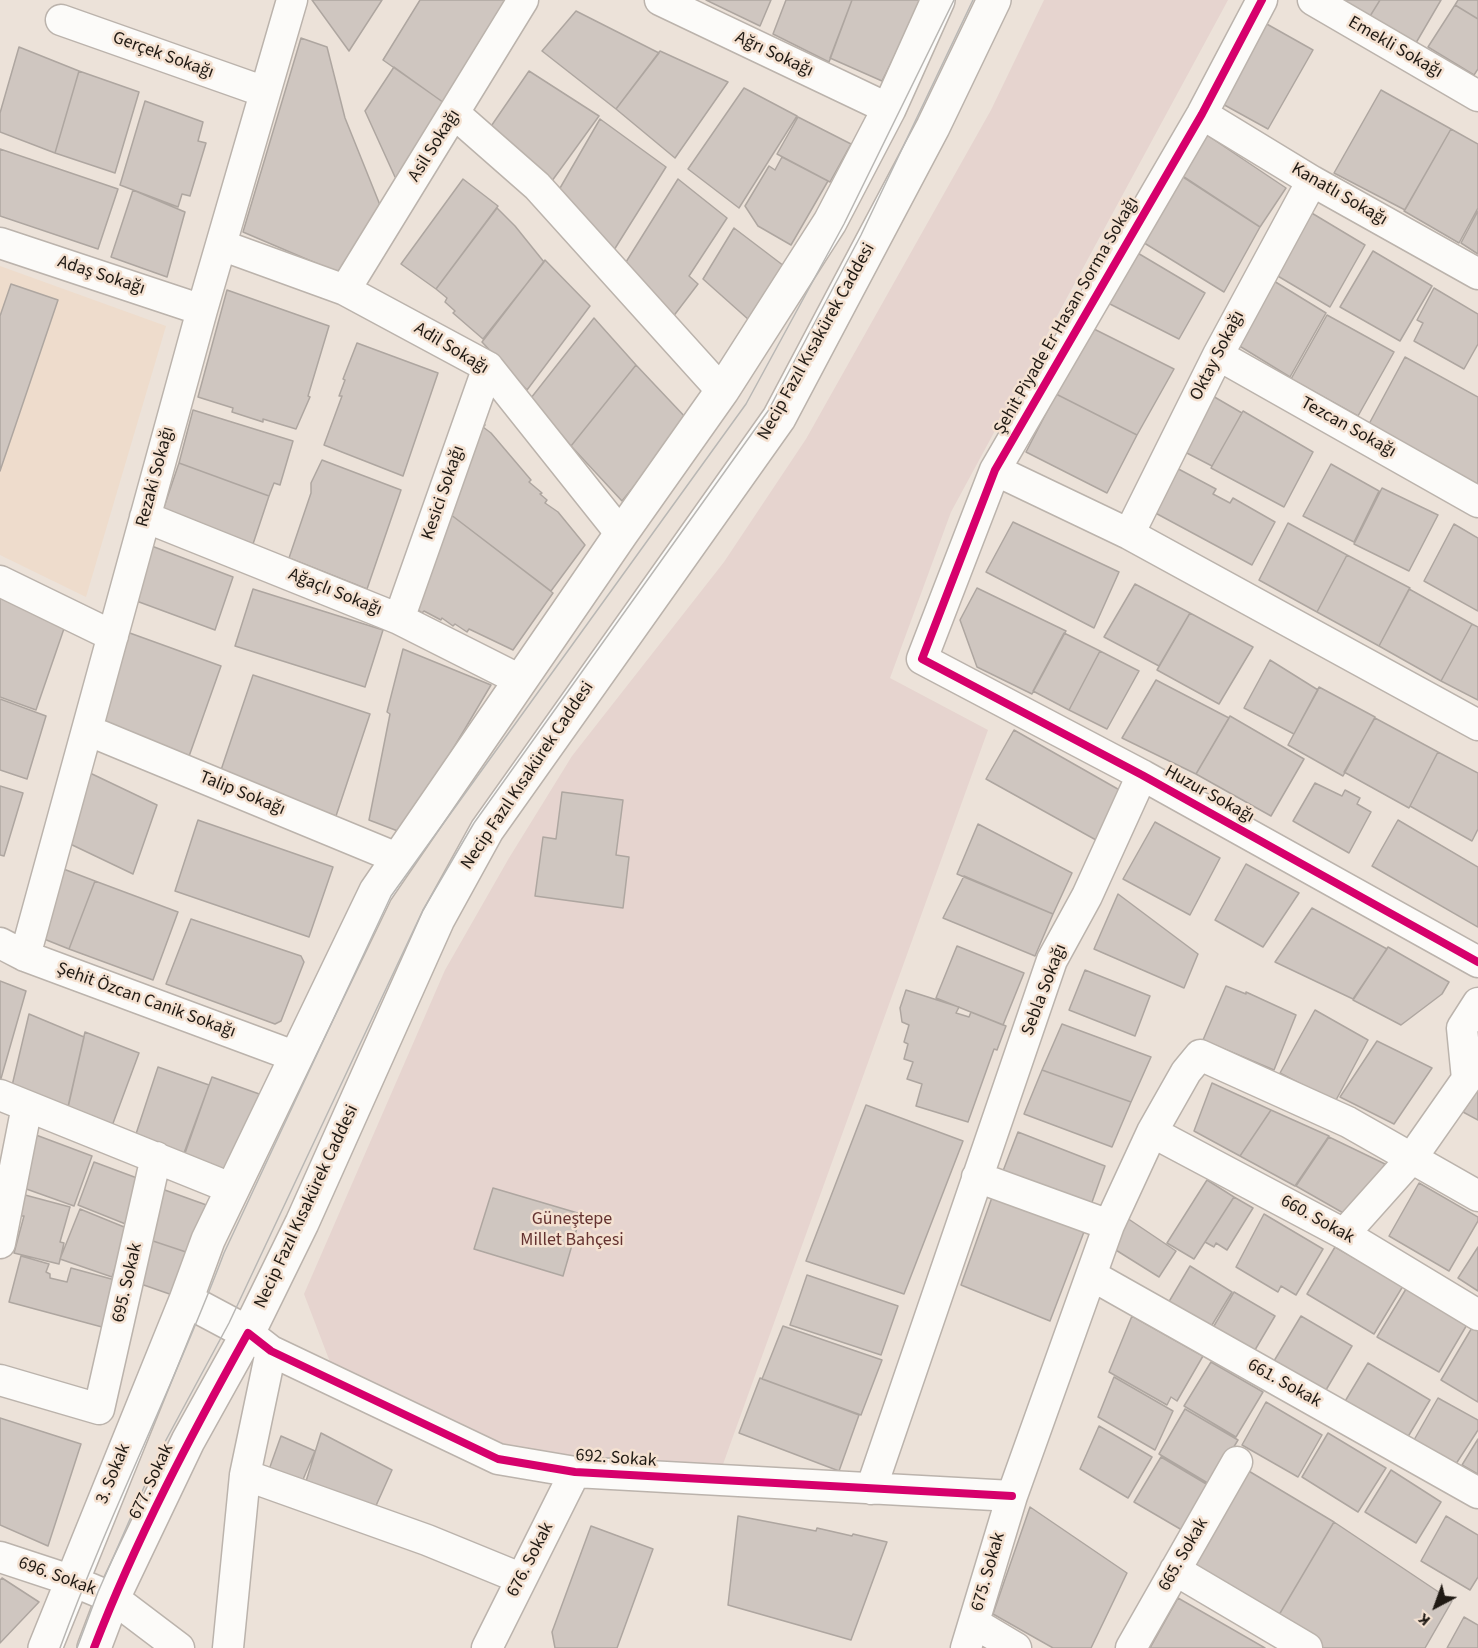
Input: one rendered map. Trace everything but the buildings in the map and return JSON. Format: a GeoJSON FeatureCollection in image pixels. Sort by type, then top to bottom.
{"type":"FeatureCollection","features":[{"type":"Feature","properties":{"kind":"main road"},"geometry":{"type":"LineString","coordinates":[[259,1342],[186,1300],[208,1240],[294,1056],[376,891],[722,391],[831,222],[889,109],[938,0]]}},
{"type":"Feature","properties":{"kind":"main road","name":"Necip Fazıl Kısakürek Caddesi"},"geometry":{"type":"LineString","coordinates":[[259,1342],[298,1233],[433,930],[460,877],[487,830],[779,418],[933,127],[994,0]]}},
{"type":"Feature","properties":{"kind":"main road","name":"3. Sokak"},"geometry":{"type":"LineString","coordinates":[[45,1648],[70,1580],[186,1300]]}},
{"type":"Feature","properties":{"kind":"main road","name":"677. Sokak"},"geometry":{"type":"LineString","coordinates":[[94,1648],[113,1599],[188,1440],[259,1342]]}},
{"type":"Feature","properties":{"kind":"street","name":"Rezaki Sokağı"},"geometry":{"type":"LineString","coordinates":[[12,949],[87,730],[220,245],[292,0]]}},
{"type":"Feature","properties":{"kind":"street","name":"Asil Sokağı"},"geometry":{"type":"LineString","coordinates":[[345,290],[523,0]]}},
{"type":"Feature","properties":{"kind":"street","name":"Ağrı Sokağı"},"geometry":{"type":"LineString","coordinates":[[660,0],[889,109]]}},
{"type":"Feature","properties":{"kind":"street","name":"Şehit Piyade Er Hasan Sorma Sokağı"},"geometry":{"type":"LineString","coordinates":[[922,660],[995,470],[1202,114],[1262,0]]}},
{"type":"Feature","properties":{"kind":"street","name":"Emekli Sokağı"},"geometry":{"type":"LineString","coordinates":[[1313,0],[1478,96]]}},
{"type":"Feature","properties":{"kind":"street","name":"Gerçek Sokağı"},"geometry":{"type":"LineString","coordinates":[[62,20],[265,93]]}},
{"type":"Feature","properties":{"kind":"street"},"geometry":{"type":"LineString","coordinates":[[455,114],[537,186],[722,391]]}},
{"type":"Feature","properties":{"kind":"street","name":"Kanatlı Sokağı"},"geometry":{"type":"LineString","coordinates":[[1202,114],[1312,181],[1478,274]]}},
{"type":"Feature","properties":{"kind":"street","name":"Oktay Sokağı"},"geometry":{"type":"LineString","coordinates":[[1129,534],[1218,355],[1312,181]]}},
{"type":"Feature","properties":{"kind":"street","name":"Adaş Sokağı"},"geometry":{"type":"LineString","coordinates":[[0,243],[202,310]]}},
{"type":"Feature","properties":{"kind":"street","name":"Adil Sokağı"},"geometry":{"type":"LineString","coordinates":[[220,245],[345,290],[488,367],[621,534]]}},
{"type":"Feature","properties":{"kind":"street","name":"Tezcan Sokağı"},"geometry":{"type":"LineString","coordinates":[[1218,355],[1478,502]]}},
{"type":"Feature","properties":{"kind":"street","name":"Kesici Sokağı"},"geometry":{"type":"LineString","coordinates":[[399,619],[488,367]]}},
{"type":"Feature","properties":{"kind":"street"},"geometry":{"type":"LineString","coordinates":[[995,470],[1129,534],[1478,724]]}},
{"type":"Feature","properties":{"kind":"street","name":"Ağaçlı Sokağı"},"geometry":{"type":"LineString","coordinates":[[145,517],[399,619],[520,680]]}},
{"type":"Feature","properties":{"kind":"street"},"geometry":{"type":"LineString","coordinates":[[0,581],[113,636]]}},
{"type":"Feature","properties":{"kind":"street","name":"Huzur Sokağı"},"geometry":{"type":"LineString","coordinates":[[922,660],[1142,775],[1478,962]]}},
{"type":"Feature","properties":{"kind":"street","name":"Talip Sokağı"},"geometry":{"type":"LineString","coordinates":[[87,730],[398,858]]}},
{"type":"Feature","properties":{"kind":"street","name":"Sebla Sokağı"},"geometry":{"type":"LineString","coordinates":[[872,1489],[1052,960],[1087,896],[1142,775]]}},
{"type":"Feature","properties":{"kind":"street","name":"Şehit Özcan Canik Sokağı"},"geometry":{"type":"LineString","coordinates":[[12,949],[294,1056]]}},
{"type":"Feature","properties":{"kind":"street"},"geometry":{"type":"LineString","coordinates":[[1344,1234],[1411,1159],[1467,1079],[1470,1032],[1478,1002]]}},
{"type":"Feature","properties":{"kind":"street","name":"675. Sokak"},"geometry":{"type":"LineString","coordinates":[[970,1636],[1012,1496],[1109,1225],[1152,1132],[1186,1072],[1200,1054],[1348,1122],[1411,1159]]}},
{"type":"Feature","properties":{"kind":"street"},"geometry":{"type":"LineString","coordinates":[[0,1095],[233,1189]]}},
{"type":"Feature","properties":{"kind":"street"},"geometry":{"type":"LineString","coordinates":[[0,1243],[27,1106]]}},
{"type":"Feature","properties":{"kind":"street","name":"660. Sokak"},"geometry":{"type":"LineString","coordinates":[[1152,1132],[1344,1234],[1478,1315]]}},
{"type":"Feature","properties":{"kind":"street","name":"695. Sokak"},"geometry":{"type":"LineString","coordinates":[[0,1380],[99,1410],[156,1157]]}},
{"type":"Feature","properties":{"kind":"street"},"geometry":{"type":"LineString","coordinates":[[1411,1159],[1478,1196]]}},
{"type":"Feature","properties":{"kind":"street"},"geometry":{"type":"LineString","coordinates":[[977,1177],[1109,1225]]}},
{"type":"Feature","properties":{"kind":"street","name":"661. Sokak"},"geometry":{"type":"LineString","coordinates":[[1090,1275],[1478,1493]]}},
{"type":"Feature","properties":{"kind":"street"},"geometry":{"type":"LineString","coordinates":[[228,1648],[259,1342]]}},
{"type":"Feature","properties":{"kind":"street","name":"692. Sokak"},"geometry":{"type":"LineString","coordinates":[[259,1342],[498,1459],[575,1472],[1012,1496]]}},
{"type":"Feature","properties":{"kind":"street","name":"665. Sokak"},"geometry":{"type":"LineString","coordinates":[[1131,1648],[1236,1462]]}},
{"type":"Feature","properties":{"kind":"street","name":"676. Sokak"},"geometry":{"type":"LineString","coordinates":[[487,1648],[575,1472]]}},
{"type":"Feature","properties":{"kind":"street"},"geometry":{"type":"LineString","coordinates":[[245,1475],[427,1540],[520,1578]]}},
{"type":"Feature","properties":{"kind":"street","name":"696. Sokak"},"geometry":{"type":"LineString","coordinates":[[0,1557],[70,1580],[113,1599],[179,1648]]}},
{"type":"Feature","properties":{"kind":"street"},"geometry":{"type":"LineString","coordinates":[[1175,1570],[1307,1648]]}},
{"type":"Feature","properties":{"kind":"street"},"geometry":{"type":"LineString","coordinates":[[970,1636],[1016,1648]]}},
{"type":"Feature","properties":{"kind":"shaded area"},"geometry":{"type":"Polygon","coordinates":[[[0,266],[166,326],[86,597],[0,555],[0,266]]]}},
{"type":"Feature","properties":{"kind":"green space","name":"Güneştepe Millet Bahçesi"},"geometry":{"type":"Polygon","coordinates":[[[1044,0],[1228,0],[951,512],[890,678],[988,730],[722,1467],[516,1451],[330,1362],[304,1294],[445,970],[509,858],[572,756],[724,562],[806,439],[991,110],[1044,0]]]}},
{"type":"Feature","properties":{"kind":"tram line"},"geometry":{"type":"LineString","coordinates":[[60,1648],[99,1548],[205,1303],[224,1253],[391,896],[746,404],[844,224],[954,0]]}},
{"type":"Feature","properties":{"kind":"tram line"},"geometry":{"type":"LineString","coordinates":[[77,1648],[98,1592],[159,1453],[229,1323],[423,910],[474,823],[768,411],[861,235],[973,0]]}},
{"type":"Feature","properties":{"kind":"cycle path"},"geometry":{"type":"LineString","coordinates":[[1262,0],[1202,114],[995,470],[922,659],[1142,775],[1478,962]]}},
{"type":"Feature","properties":{"kind":"cycle path"},"geometry":{"type":"LineString","coordinates":[[94,1648],[110,1607],[165,1488],[248,1333],[271,1351],[498,1459],[575,1472],[1012,1496]]}}]}
